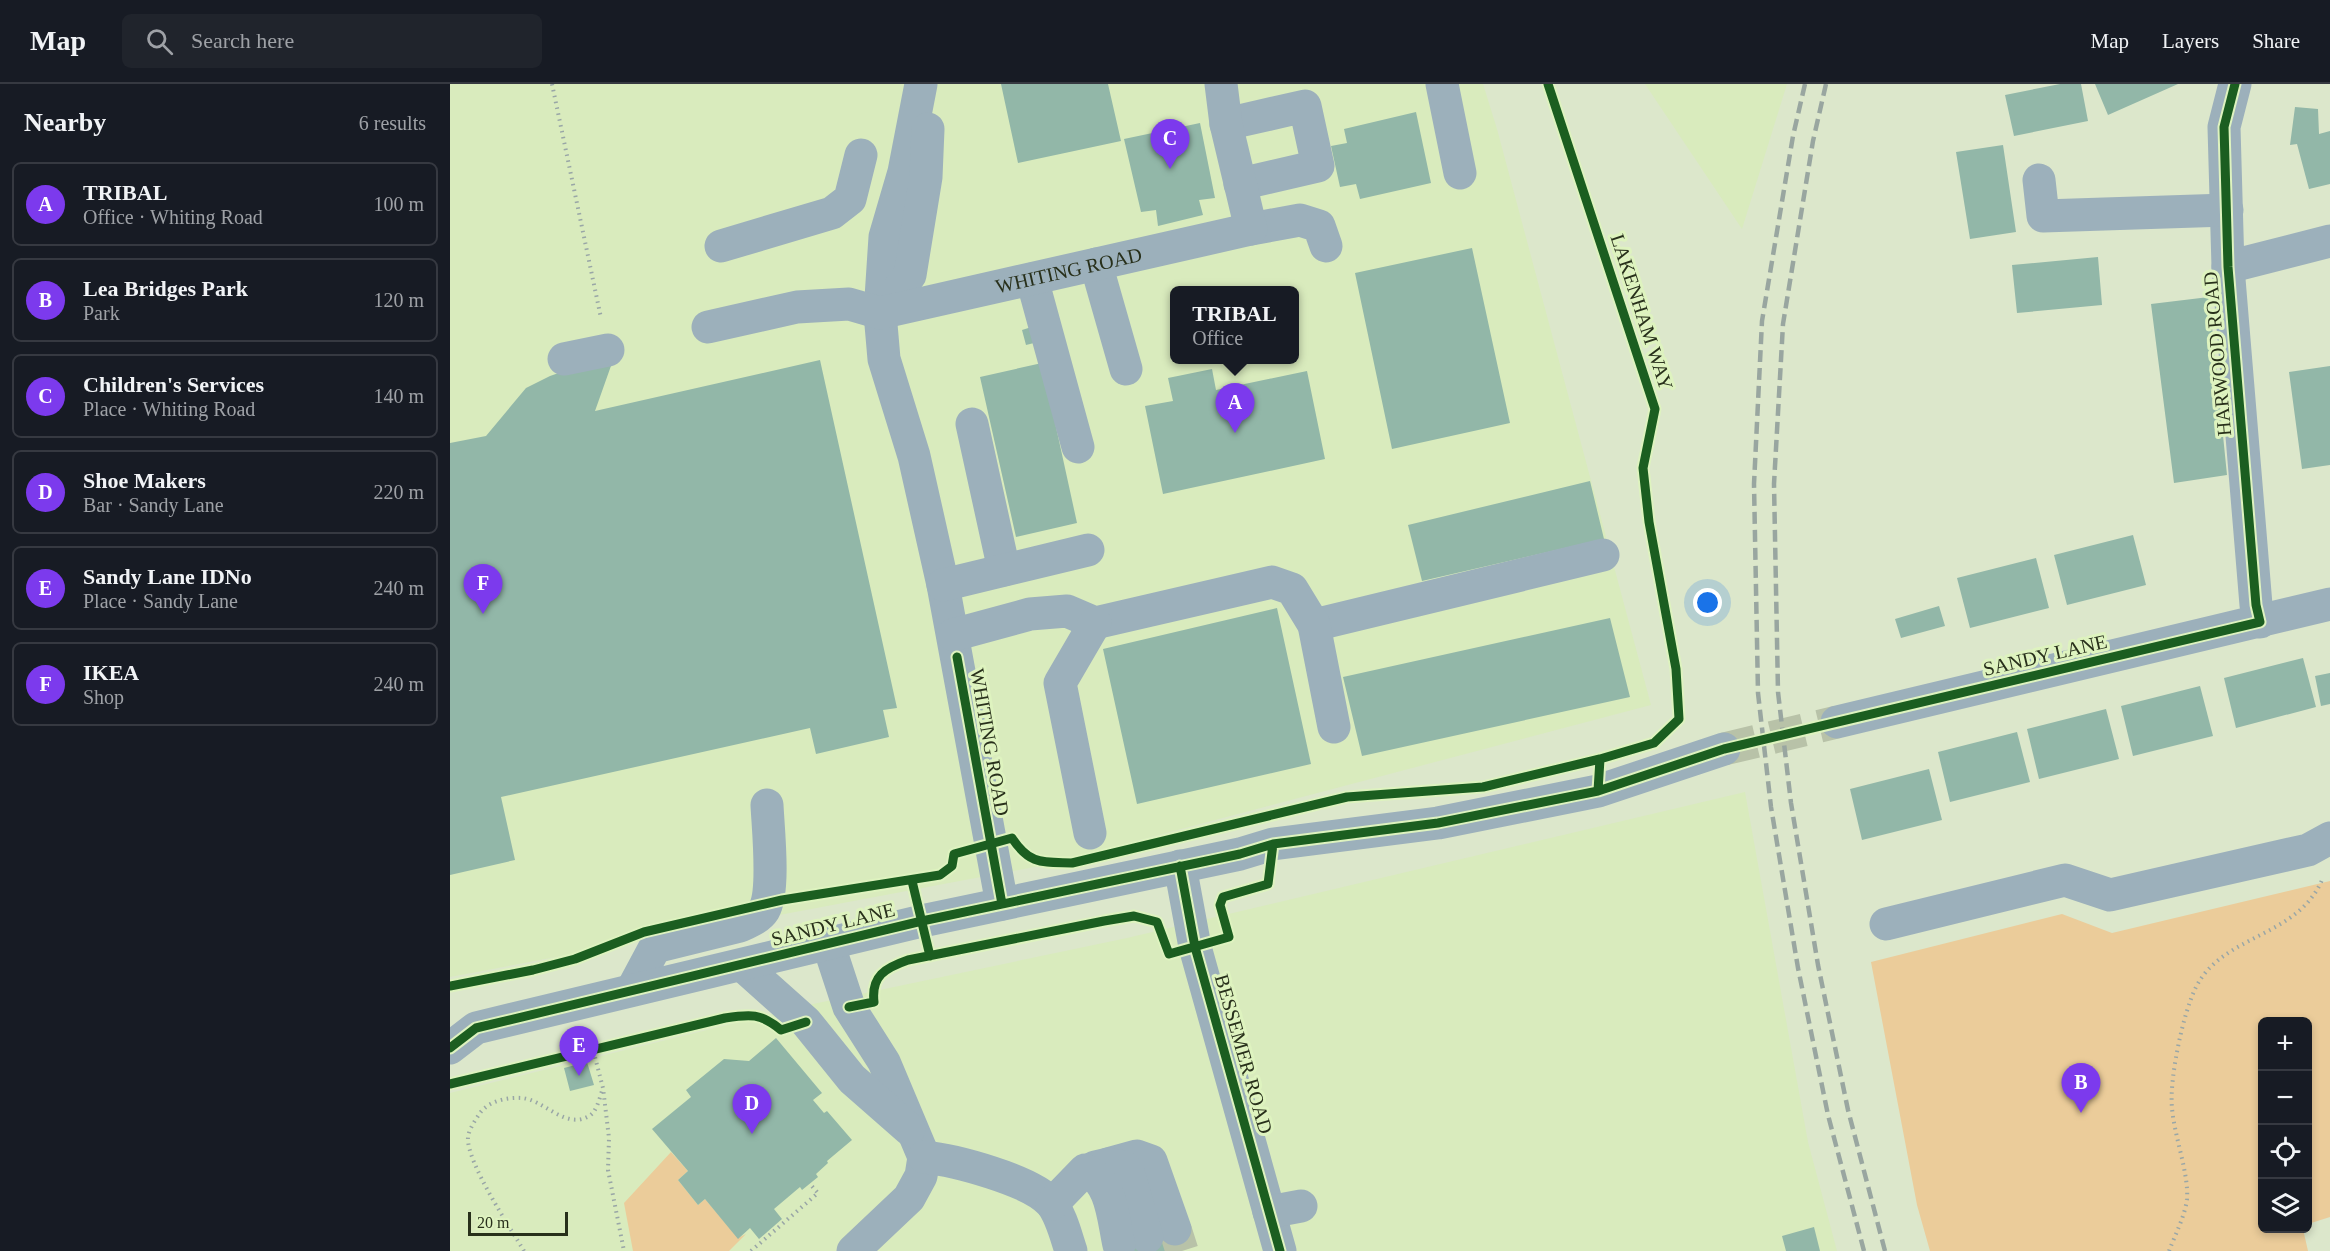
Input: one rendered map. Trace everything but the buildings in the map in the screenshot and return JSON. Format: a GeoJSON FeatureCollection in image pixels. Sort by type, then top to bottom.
{"type":"FeatureCollection","features":[{"type":"Feature","properties":{"kind":"street"},"geometry":{"type":"LineString","coordinates":[[708,327],[797,307],[849,304],[880,313],[910,275],[926,177],[928,132],[922,84]]}},
{"type":"Feature","properties":{"kind":"street"},"geometry":{"type":"LineString","coordinates":[[1221,84],[1226,124],[1251,229]]}},
{"type":"Feature","properties":{"kind":"street"},"geometry":{"type":"LineString","coordinates":[[1442,84],[1460,173]]}},
{"type":"Feature","properties":{"kind":"street","name":"HARWOOD ROAD"},"geometry":{"type":"LineString","coordinates":[[2235,84],[2224,127],[2228,267],[2256,605],[2260,622]]}},
{"type":"Feature","properties":{"kind":"street"},"geometry":{"type":"LineString","coordinates":[[1226,124],[1305,106],[1318,166],[1240,184]]}},
{"type":"Feature","properties":{"kind":"street"},"geometry":{"type":"LineString","coordinates":[[721,246],[832,213],[850,199],[861,155]]}},
{"type":"Feature","properties":{"kind":"street"},"geometry":{"type":"LineString","coordinates":[[2039,180],[2043,216],[2226,210]]}},
{"type":"Feature","properties":{"kind":"street","name":"WHITING ROAD"},"geometry":{"type":"LineString","coordinates":[[1002,904],[943,585],[914,456],[884,359],[880,313],[1251,229],[1300,220],[1322,236]]}},
{"type":"Feature","properties":{"kind":"street"},"geometry":{"type":"LineString","coordinates":[[2228,267],[2330,241]]}},
{"type":"Feature","properties":{"kind":"street"},"geometry":{"type":"LineString","coordinates":[[1096,264],[1126,369]]}},
{"type":"Feature","properties":{"kind":"street"},"geometry":{"type":"LineString","coordinates":[[1032,279],[1078,447]]}},
{"type":"Feature","properties":{"kind":"street"},"geometry":{"type":"LineString","coordinates":[[564,359],[608,350]]}},
{"type":"Feature","properties":{"kind":"street"},"geometry":{"type":"LineString","coordinates":[[972,424],[1005,570]]}},
{"type":"Feature","properties":{"kind":"street"},"geometry":{"type":"LineString","coordinates":[[943,585],[1088,550]]}},
{"type":"Feature","properties":{"kind":"street"},"geometry":{"type":"LineString","coordinates":[[1314,625],[1603,555]]}},
{"type":"Feature","properties":{"kind":"street"},"geometry":{"type":"LineString","coordinates":[[953,635],[1030,614],[1067,611],[1095,623],[1272,582],[1292,589],[1314,625],[1334,726]]}},
{"type":"Feature","properties":{"kind":"street","name":"SANDY LANE"},"geometry":{"type":"LineString","coordinates":[[1838,722],[2330,604]]}},
{"type":"Feature","properties":{"kind":"street"},"geometry":{"type":"LineString","coordinates":[[1090,833],[1060,683],[1095,623]]}},
{"type":"Feature","properties":{"kind":"street","name":"SANDY LANE"},"geometry":{"type":"LineString","coordinates":[[450,1048],[463,1024],[582,1003],[828,943],[1240,854],[1273,844],[1437,823],[1598,791],[1724,749]]}},
{"type":"Feature","properties":{"kind":"street"},"geometry":{"type":"LineString","coordinates":[[632,990],[655,947],[740,926],[753,920],[764,909],[770,875],[767,805]]}},
{"type":"Feature","properties":{"kind":"street"},"geometry":{"type":"LineString","coordinates":[[1886,924],[2065,880],[2110,895],[2319,844]]}},
{"type":"Feature","properties":{"kind":"street","name":"BESSEMER ROAD"},"geometry":{"type":"LineString","coordinates":[[1180,866],[1195,947],[1280,1251]]}},
{"type":"Feature","properties":{"kind":"street"},"geometry":{"type":"LineString","coordinates":[[828,943],[849,1007],[884,1062],[920,1146],[921,1176],[909,1198],[853,1251]]}},
{"type":"Feature","properties":{"kind":"street"},"geometry":{"type":"LineString","coordinates":[[742,965],[806,1022],[852,1079],[920,1146],[950,1160],[1016,1182],[1036,1191],[1052,1204],[1071,1251]]}},
{"type":"Feature","properties":{"kind":"street"},"geometry":{"type":"LineString","coordinates":[[1052,1204],[1096,1167],[1137,1156],[1151,1161],[1147,1237],[1096,1174],[1096,1167]]}},
{"type":"Feature","properties":{"kind":"street"},"geometry":{"type":"LineString","coordinates":[[1269,1212],[1301,1206]]}},
{"type":"Feature","properties":{"kind":"path"},"geometry":{"type":"LineString","coordinates":[[552,84],[608,350]]}},
{"type":"Feature","properties":{"kind":"path"},"geometry":{"type":"LineString","coordinates":[[2169,1251],[2187,1198],[2171,1107],[2178,1048],[2196,987],[2218,958],[2296,916],[2315,896],[2322,879],[2319,844]]}},
{"type":"Feature","properties":{"kind":"path"},"geometry":{"type":"LineString","coordinates":[[582,1003],[587,1050],[603,1088],[603,1104],[609,1138],[608,1170],[624,1251]]}},
{"type":"Feature","properties":{"kind":"path"},"geometry":{"type":"LineString","coordinates":[[587,1050],[603,1046]]}},
{"type":"Feature","properties":{"kind":"path"},"geometry":{"type":"LineString","coordinates":[[524,1251],[489,1193],[476,1164],[468,1137],[476,1119],[491,1103],[521,1098],[537,1101],[565,1118],[578,1119],[589,1116],[594,1111],[603,1088]]}},
{"type":"Feature","properties":{"kind":"path"},"geometry":{"type":"LineString","coordinates":[[751,1251],[818,1193],[810,1184]]}},
{"type":"Feature","properties":{"kind":"shaded area"},"geometry":{"type":"Polygon","coordinates":[[[450,84],[1483,84],[1651,705],[1045,865],[450,977],[450,84]]]}},
{"type":"Feature","properties":{"kind":"shaded area"},"geometry":{"type":"Polygon","coordinates":[[[1645,84],[1787,84],[1742,229],[1645,84]]]}},
{"type":"Feature","properties":{"kind":"shaded area"},"geometry":{"type":"Polygon","coordinates":[[[1745,792],[1808,1142],[1837,1251],[450,1251],[450,1093],[813,1004],[1127,938],[1745,792]]]}},
{"type":"Feature","properties":{"kind":"shaded area"},"geometry":{"type":"Polygon","coordinates":[[[2330,881],[2330,1217],[2312,1223],[2312,1017],[2258,1017],[2258,1233],[2304,1233],[2308,1251],[1930,1251],[1917,1205],[1871,962],[2062,914],[2112,933],[2330,881]]]}},
{"type":"Feature","properties":{"kind":"shaded area"},"geometry":{"type":"Polygon","coordinates":[[[671,1152],[688,1171],[678,1180],[698,1205],[705,1199],[738,1238],[746,1234],[729,1251],[633,1251],[624,1203],[671,1152]]]}},
{"type":"Feature","properties":{"kind":"tunnel"},"geometry":{"type":"LineString","coordinates":[[1724,749],[1837,722]]}},
{"type":"Feature","properties":{"kind":"tunnel"},"geometry":{"type":"LineString","coordinates":[[1175,1229],[1182,1251]]}},
{"type":"Feature","properties":{"kind":"railway"},"geometry":{"type":"LineString","coordinates":[[1805,84],[1793,136],[1762,321],[1754,484],[1758,693],[1771,807],[1798,968],[1828,1115],[1864,1251]]}},
{"type":"Feature","properties":{"kind":"railway"},"geometry":{"type":"LineString","coordinates":[[1826,84],[1813,141],[1783,324],[1774,484],[1778,692],[1791,803],[1818,965],[1848,1110],[1885,1251]]}},
{"type":"Feature","properties":{"kind":"cycle path","name":"LAKENHAM WAY"},"geometry":{"type":"LineString","coordinates":[[1548,84],[1655,409],[1643,468],[1649,522],[1676,669],[1679,719],[1654,743],[1600,759],[1598,791]]}},
{"type":"Feature","properties":{"kind":"cycle path"},"geometry":{"type":"LineString","coordinates":[[450,1048],[476,1028],[922,921],[1240,854],[1273,844],[1438,823],[1598,791],[1724,749],[2260,622],[2256,605],[2228,267],[2224,127],[2235,84]]}},
{"type":"Feature","properties":{"kind":"cycle path"},"geometry":{"type":"LineString","coordinates":[[957,657],[1002,904]]}},
{"type":"Feature","properties":{"kind":"cycle path"},"geometry":{"type":"LineString","coordinates":[[450,986],[533,970],[575,959],[644,932],[782,900],[940,875],[952,866],[954,854],[1012,838],[1031,858],[1045,862],[1072,863],[1347,797],[1483,787],[1600,759]]}},
{"type":"Feature","properties":{"kind":"cycle path"},"geometry":{"type":"LineString","coordinates":[[849,1007],[874,1002],[875,986],[881,974],[908,960],[1104,921],[1134,916],[1157,922],[1169,954],[1229,937],[1220,905],[1223,897],[1268,884],[1273,844]]}},
{"type":"Feature","properties":{"kind":"cycle path"},"geometry":{"type":"LineString","coordinates":[[1180,866],[1195,947],[1280,1251]]}},
{"type":"Feature","properties":{"kind":"cycle path"},"geometry":{"type":"LineString","coordinates":[[912,881],[930,956]]}},
{"type":"Feature","properties":{"kind":"cycle path"},"geometry":{"type":"LineString","coordinates":[[450,1084],[725,1018],[755,1016],[767,1020],[781,1030],[806,1022]]}},
{"type":"Feature","properties":{"kind":"place","name":"Children's Services"},"geometry":{"type":"Point","coordinates":[1170,169]}},
{"type":"Feature","properties":{"kind":"place","name":"TRIBAL"},"geometry":{"type":"Point","coordinates":[1235,433]}},
{"type":"Feature","properties":{"kind":"place","name":"IKEA"},"geometry":{"type":"Point","coordinates":[483,614]}},
{"type":"Feature","properties":{"kind":"place","name":"Sandy Lane IDNo"},"geometry":{"type":"Point","coordinates":[579,1076]}},
{"type":"Feature","properties":{"kind":"place","name":"Lea Bridges Park"},"geometry":{"type":"Point","coordinates":[2081,1113]}},
{"type":"Feature","properties":{"kind":"place","name":"Shoe Makers"},"geometry":{"type":"Point","coordinates":[752,1134]}}]}
